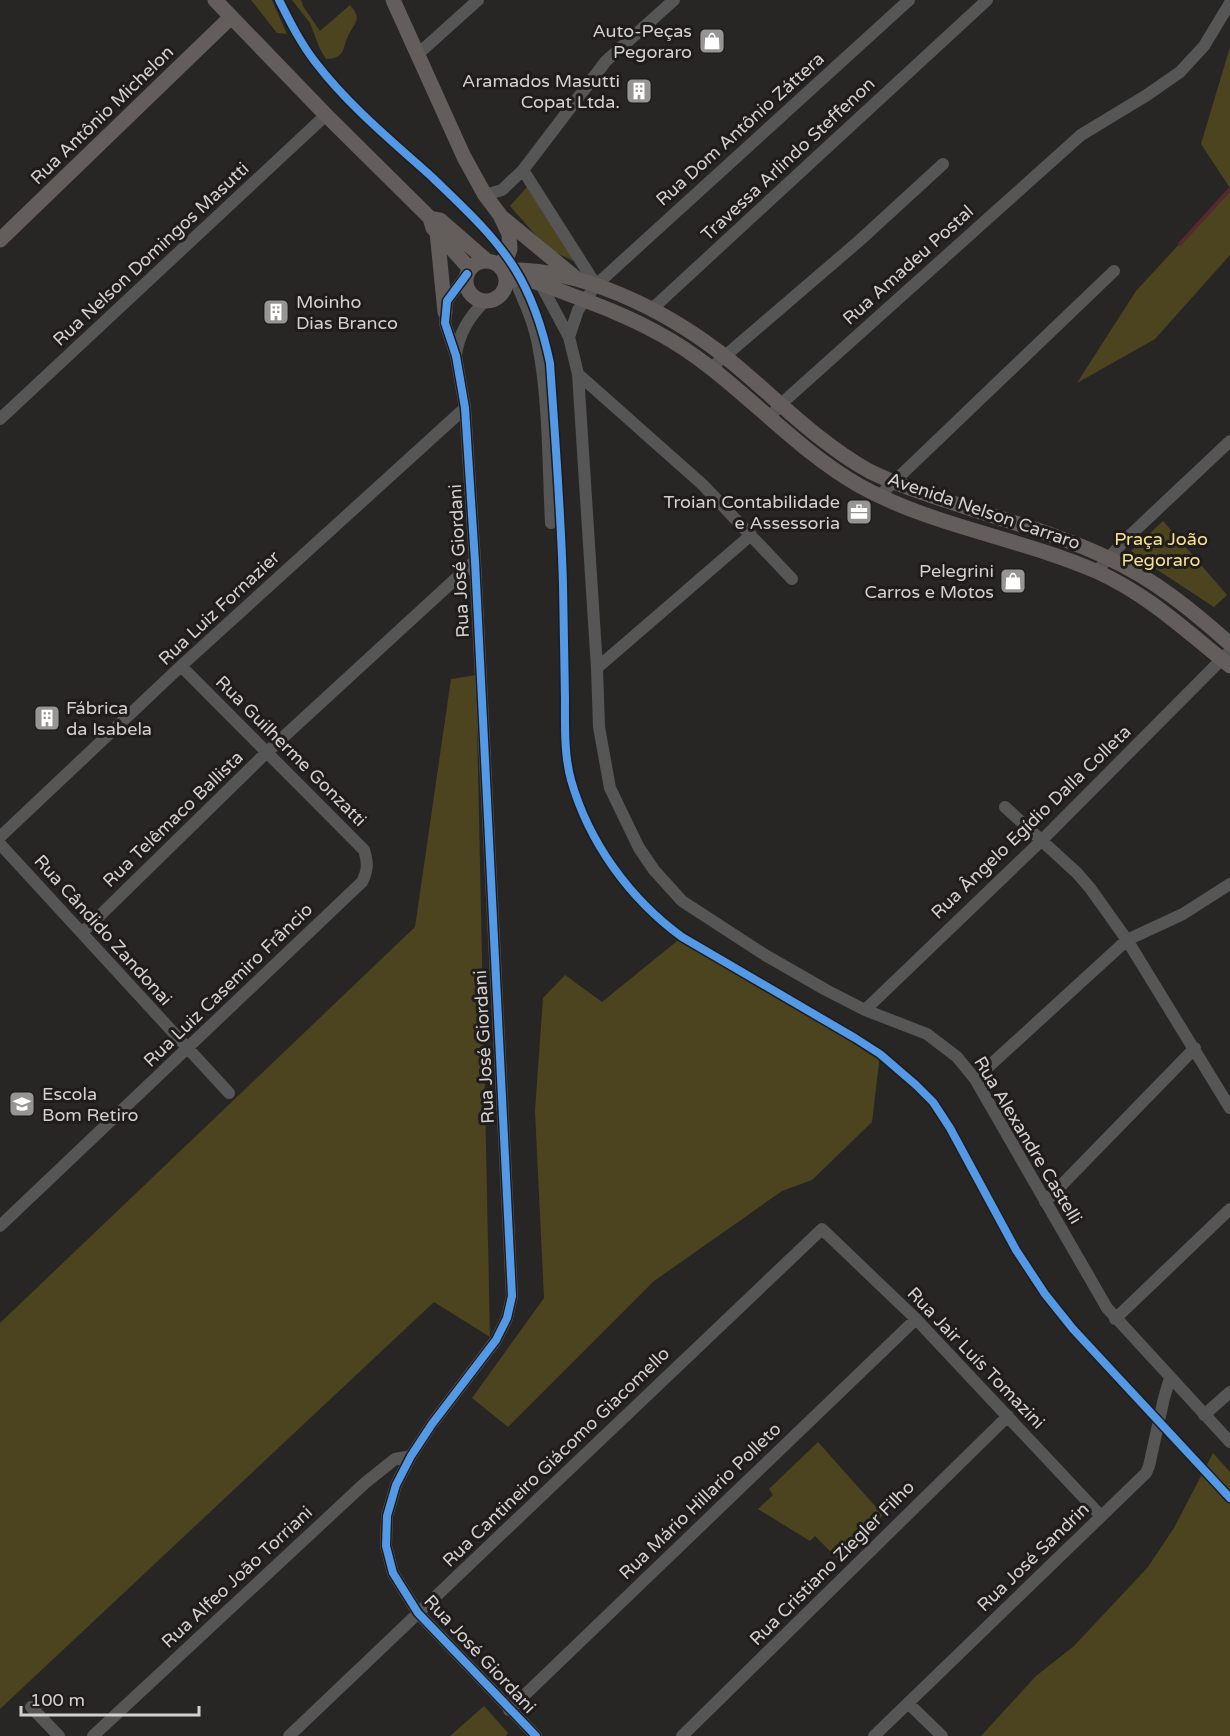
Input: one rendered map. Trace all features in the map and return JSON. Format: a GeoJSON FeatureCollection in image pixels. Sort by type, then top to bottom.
{"type":"FeatureCollection","features":[{"type":"Feature","properties":{"kind":"main road"},"geometry":{"type":"LineString","coordinates":[[214,0],[430,218],[437,232],[468,271]]}},
{"type":"Feature","properties":{"kind":"main road"},"geometry":{"type":"LineString","coordinates":[[393,0],[464,157],[485,195],[500,215],[509,234],[510,249],[502,272],[502,294],[491,301],[485,301],[479,300],[469,292],[465,280],[468,271],[480,262],[502,272]]}},
{"type":"Feature","properties":{"kind":"main road","name":"Rua Antônio Michelon"},"geometry":{"type":"LineString","coordinates":[[0,240],[231,17]]}},
{"type":"Feature","properties":{"kind":"main road"},"geometry":{"type":"LineString","coordinates":[[500,215],[579,281]]}},
{"type":"Feature","properties":{"kind":"main road"},"geometry":{"type":"LineString","coordinates":[[430,218],[440,220],[502,272]]}},
{"type":"Feature","properties":{"kind":"main road"},"geometry":{"type":"LineString","coordinates":[[437,232],[445,312]]}},
{"type":"Feature","properties":{"kind":"main road","name":"Avenida Nelson Carraro"},"geometry":{"type":"LineString","coordinates":[[502,272],[520,279],[537,277],[596,285],[652,309],[724,356],[852,460],[894,482],[1108,557],[1140,573],[1167,592],[1230,644]]}},
{"type":"Feature","properties":{"kind":"main road","name":"Avenida Nelson Carraro"},"geometry":{"type":"LineString","coordinates":[[537,277],[662,335],[711,368],[769,418],[844,477],[879,496],[908,508],[1096,572],[1133,590],[1159,607],[1227,659]]}},
{"type":"Feature","properties":{"kind":"main road"},"geometry":{"type":"LineString","coordinates":[[997,537],[1002,519]]}},
{"type":"Feature","properties":{"kind":"main road"},"geometry":{"type":"LineString","coordinates":[[1159,607],[1167,592]]}},
{"type":"Feature","properties":{"kind":"street"},"geometry":{"type":"LineString","coordinates":[[418,54],[478,0]]}},
{"type":"Feature","properties":{"kind":"street"},"geometry":{"type":"LineString","coordinates":[[485,195],[502,190],[523,170],[606,61],[674,0]]}},
{"type":"Feature","properties":{"kind":"street","name":"Rua Dom Antônio Záttera"},"geometry":{"type":"LineString","coordinates":[[585,300],[596,285],[909,0]]}},
{"type":"Feature","properties":{"kind":"street","name":"Travessa Arlindo Steffenon"},"geometry":{"type":"LineString","coordinates":[[652,309],[987,0]]}},
{"type":"Feature","properties":{"kind":"street","name":"Rua Amadeu Postal"},"geometry":{"type":"LineString","coordinates":[[769,418],[781,404],[1060,152],[1094,126],[1148,95],[1180,72],[1204,46],[1230,3]]}},
{"type":"Feature","properties":{"kind":"street","name":"Rua Nelson Domingos Masutti"},"geometry":{"type":"LineString","coordinates":[[0,419],[326,115]]}},
{"type":"Feature","properties":{"kind":"street"},"geometry":{"type":"LineString","coordinates":[[711,368],[859,241],[943,164]]}},
{"type":"Feature","properties":{"kind":"street"},"geometry":{"type":"LineString","coordinates":[[523,170],[596,285]]}},
{"type":"Feature","properties":{"kind":"street"},"geometry":{"type":"LineString","coordinates":[[445,312],[447,301],[468,271]]}},
{"type":"Feature","properties":{"kind":"street"},"geometry":{"type":"LineString","coordinates":[[879,496],[1114,271]]}},
{"type":"Feature","properties":{"kind":"street"},"geometry":{"type":"LineString","coordinates":[[502,272],[529,315],[538,344],[544,388],[551,523]]}},
{"type":"Feature","properties":{"kind":"street","name":"Rua Alexandre Castelli"},"geometry":{"type":"LineString","coordinates":[[537,277],[568,337],[578,374],[599,727],[610,788],[639,848],[654,870],[682,901],[704,916],[774,961],[865,1010],[927,1034],[957,1057],[975,1079],[1098,1294],[1115,1319],[1230,1442]]}},
{"type":"Feature","properties":{"kind":"street"},"geometry":{"type":"LineString","coordinates":[[568,337],[575,316],[585,300]]}},
{"type":"Feature","properties":{"kind":"street","name":"Rua José Giordani"},"geometry":{"type":"LineString","coordinates":[[456,356],[461,333],[474,312],[485,301]]}},
{"type":"Feature","properties":{"kind":"street","name":"Rua José Giordani"},"geometry":{"type":"LineString","coordinates":[[445,312],[447,333],[456,356],[465,408],[475,561],[512,1296],[507,1318],[496,1340],[432,1424],[411,1456],[396,1485],[387,1516],[386,1545],[393,1573],[418,1613],[536,1736]]}},
{"type":"Feature","properties":{"kind":"street"},"geometry":{"type":"LineString","coordinates":[[578,374],[703,485],[792,579]]}},
{"type":"Feature","properties":{"kind":"street","name":"Rua Luiz Fornazier"},"geometry":{"type":"LineString","coordinates":[[0,837],[181,666],[465,408]]}},
{"type":"Feature","properties":{"kind":"street"},"geometry":{"type":"LineString","coordinates":[[1096,572],[1108,557],[1230,441]]}},
{"type":"Feature","properties":{"kind":"street"},"geometry":{"type":"LineString","coordinates":[[597,668],[751,535]]}},
{"type":"Feature","properties":{"kind":"street","name":"Rua Telêmaco Ballista"},"geometry":{"type":"LineString","coordinates":[[82,933],[266,753],[475,561]]}},
{"type":"Feature","properties":{"kind":"street","name":"Rua Ângelo Egídio Dalla Colleta"},"geometry":{"type":"LineString","coordinates":[[865,1010],[1227,659]]}},
{"type":"Feature","properties":{"kind":"street","name":"Rua Guilherme Gonzatti"},"geometry":{"type":"LineString","coordinates":[[181,666],[364,850],[368,864]]}},
{"type":"Feature","properties":{"kind":"street"},"geometry":{"type":"LineString","coordinates":[[1005,807],[1077,873],[1127,940],[1230,1108]]}},
{"type":"Feature","properties":{"kind":"street","name":"Rua Cândido Zandonai"},"geometry":{"type":"LineString","coordinates":[[0,844],[229,1093]]}},
{"type":"Feature","properties":{"kind":"street","name":"Rua Luiz Casemiro Frâncio"},"geometry":{"type":"LineString","coordinates":[[0,1226],[362,882],[368,864]]}},
{"type":"Feature","properties":{"kind":"street"},"geometry":{"type":"LineString","coordinates":[[975,1079],[1127,940],[1183,914],[1230,884]]}},
{"type":"Feature","properties":{"kind":"street"},"geometry":{"type":"LineString","coordinates":[[1045,1202],[1195,1048]]}},
{"type":"Feature","properties":{"kind":"street"},"geometry":{"type":"LineString","coordinates":[[1115,1319],[1230,1209]]}},
{"type":"Feature","properties":{"kind":"street","name":"Rua Jair Luís Tomazini"},"geometry":{"type":"LineString","coordinates":[[822,1229],[916,1319],[1101,1516]]}},
{"type":"Feature","properties":{"kind":"street","name":"Rua Cantineiro Giácomo Giacomello"},"geometry":{"type":"LineString","coordinates":[[289,1736],[822,1229]]}},
{"type":"Feature","properties":{"kind":"street","name":"Rua Mário Hillario Polleto"},"geometry":{"type":"LineString","coordinates":[[509,1710],[916,1319]]}},
{"type":"Feature","properties":{"kind":"street","name":"Rua José Sandrin"},"geometry":{"type":"LineString","coordinates":[[874,1736],[1146,1473],[1170,1378]]}},
{"type":"Feature","properties":{"kind":"street"},"geometry":{"type":"LineString","coordinates":[[1204,1415],[1230,1392]]}},
{"type":"Feature","properties":{"kind":"street","name":"Rua Cristiano Ziegler Filho"},"geometry":{"type":"LineString","coordinates":[[682,1736],[1008,1416]]}},
{"type":"Feature","properties":{"kind":"street","name":"Rua Alfeo João Torriani"},"geometry":{"type":"LineString","coordinates":[[93,1736],[365,1483],[394,1458],[411,1456]]}},
{"type":"Feature","properties":{"kind":"street"},"geometry":{"type":"LineString","coordinates":[[908,1703],[942,1736]]}},
{"type":"Feature","properties":{"kind":"street"},"geometry":{"type":"LineString","coordinates":[[31,1707],[59,1736]]}},
{"type":"Feature","properties":{"kind":"green space"},"geometry":{"type":"Polygon","coordinates":[[[251,0],[272,0],[287,34],[277,33],[251,0]]]}},
{"type":"Feature","properties":{"kind":"green space"},"geometry":{"type":"Polygon","coordinates":[[[292,0],[301,0],[320,31],[350,5],[357,19],[341,54],[326,59],[310,23],[292,0]]]}},
{"type":"Feature","properties":{"kind":"green space"},"geometry":{"type":"Polygon","coordinates":[[[1230,47],[1230,188],[1201,144],[1230,47]]]}},
{"type":"Feature","properties":{"kind":"green space"},"geometry":{"type":"Polygon","coordinates":[[[527,187],[578,263],[548,249],[510,206],[527,187]]]}},
{"type":"Feature","properties":{"kind":"green space"},"geometry":{"type":"Polygon","coordinates":[[[1230,189],[1230,255],[1155,339],[1077,383],[1136,291],[1230,189]]]}},
{"type":"Feature","properties":{"kind":"green space","name":"Praça João Pegoraro"},"geometry":{"type":"Polygon","coordinates":[[[1163,521],[1227,595],[1214,607],[1130,552],[1163,521]]]}},
{"type":"Feature","properties":{"kind":"green space"},"geometry":{"type":"Polygon","coordinates":[[[476,675],[490,1337],[434,1302],[0,1709],[0,1323],[415,927],[451,679],[476,675]]]}},
{"type":"Feature","properties":{"kind":"green space"},"geometry":{"type":"Polygon","coordinates":[[[682,937],[880,1054],[872,1122],[812,1180],[782,1191],[654,1281],[508,1427],[472,1398],[544,1298],[535,1111],[543,998],[565,975],[602,1002],[682,937]]]}},
{"type":"Feature","properties":{"kind":"green space"},"geometry":{"type":"Polygon","coordinates":[[[818,1442],[883,1515],[838,1559],[815,1536],[810,1541],[758,1509],[773,1495],[769,1489],[818,1442]]]}},
{"type":"Feature","properties":{"kind":"green space"},"geometry":{"type":"Polygon","coordinates":[[[1213,1453],[1230,1472],[1230,1736],[981,1736],[1036,1676],[1074,1646],[1148,1567],[1174,1528],[1213,1453]]]}},
{"type":"Feature","properties":{"kind":"green space"},"geometry":{"type":"Polygon","coordinates":[[[484,1706],[508,1733],[506,1736],[450,1736],[484,1706]]]}},
{"type":"Feature","properties":{"kind":"waterway"},"geometry":{"type":"LineString","coordinates":[[1180,244],[1230,189]]}},
{"type":"Feature","properties":{"kind":"railway"},"geometry":{"type":"LineString","coordinates":[[279,0],[305,48],[329,79],[372,123],[455,199],[507,256],[537,314],[550,363],[556,446],[564,614],[567,760],[579,803],[600,847],[614,868],[645,905],[682,937],[880,1054],[933,1102],[950,1128],[1016,1250],[1045,1294],[1073,1329],[1230,1498]]}},
{"type":"Feature","properties":{"kind":"cycle path"},"geometry":{"type":"LineString","coordinates":[[279,0],[305,48],[329,79],[372,123],[455,199],[507,256],[537,314],[550,363],[556,446],[564,614],[567,760],[579,803],[600,847],[614,868],[645,905],[682,937],[880,1054],[933,1102],[950,1128],[1016,1250],[1045,1294],[1073,1329],[1230,1498]]}},
{"type":"Feature","properties":{"kind":"cycle path"},"geometry":{"type":"LineString","coordinates":[[467,274],[447,301],[445,323],[456,356],[465,408],[475,561],[512,1296],[507,1318],[496,1340],[432,1424],[411,1456],[396,1485],[387,1516],[386,1546],[393,1573],[418,1613],[536,1736]]}},
{"type":"Feature","properties":{"kind":"place","name":"Auto-Peças Pegoraro"},"geometry":{"type":"Point","coordinates":[712,41]}},
{"type":"Feature","properties":{"kind":"place","name":"Aramados Masutti Copat Ltda."},"geometry":{"type":"Point","coordinates":[639,91]}},
{"type":"Feature","properties":{"kind":"place","name":"Moinho Dias Branco"},"geometry":{"type":"Point","coordinates":[276,312]}},
{"type":"Feature","properties":{"kind":"place","name":"Troian Contabilidade e Assessoria"},"geometry":{"type":"Point","coordinates":[859,512]}},
{"type":"Feature","properties":{"kind":"place","name":"Pelegrini Carros e Motos"},"geometry":{"type":"Point","coordinates":[1013,581]}},
{"type":"Feature","properties":{"kind":"place","name":"Fábrica da Isabela"},"geometry":{"type":"Point","coordinates":[47,718]}},
{"type":"Feature","properties":{"kind":"place","name":"Escola Bom Retiro"},"geometry":{"type":"Point","coordinates":[22,1104]}}]}
